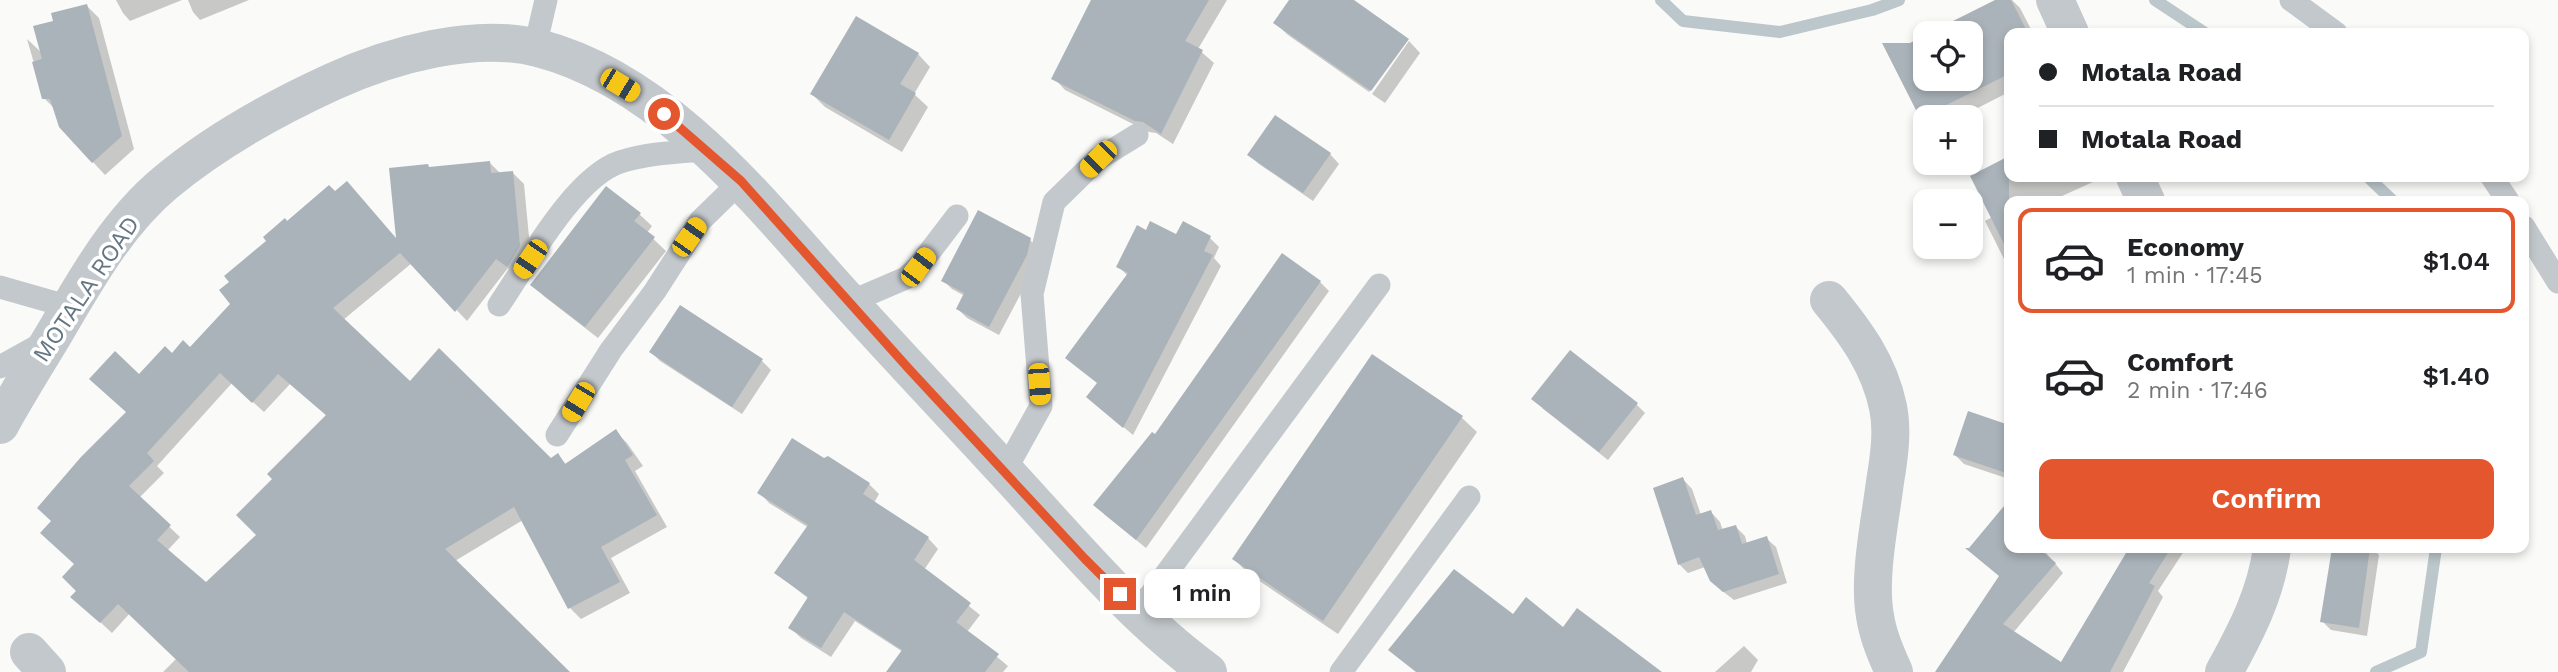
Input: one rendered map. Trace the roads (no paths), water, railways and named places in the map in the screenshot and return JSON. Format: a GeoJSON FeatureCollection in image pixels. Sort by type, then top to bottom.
{"type":"FeatureCollection","features":[{"type":"Feature","properties":{"kind":"street"},"geometry":{"type":"LineString","coordinates":[[2055,0],[2068,28]]}},
{"type":"Feature","properties":{"kind":"street","name":"MOTALA ROAD"},"geometry":{"type":"LineString","coordinates":[[0,425],[61,323],[122,229],[162,185],[219,143],[274,111],[393,57],[482,44],[535,47],[582,62],[616,82],[664,114],[741,181],[1085,559],[1138,612],[1208,672]]}},
{"type":"Feature","properties":{"kind":"street"},"geometry":{"type":"LineString","coordinates":[[1829,300],[1861,340],[1876,369],[1889,411],[1888,462],[1873,590],[1875,616],[1881,640],[1894,672]]}},
{"type":"Feature","properties":{"kind":"street"},"geometry":{"type":"LineString","coordinates":[[2224,672],[2254,616],[2271,553]]}},
{"type":"Feature","properties":{"kind":"lane"},"geometry":{"type":"LineString","coordinates":[[535,47],[546,0]]}},
{"type":"Feature","properties":{"kind":"lane"},"geometry":{"type":"LineString","coordinates":[[2291,0],[2329,28]]}},
{"type":"Feature","properties":{"kind":"lane"},"geometry":{"type":"LineString","coordinates":[[1006,471],[1041,406],[1032,294],[1054,202],[1098,159],[1137,135]]}},
{"type":"Feature","properties":{"kind":"lane"},"geometry":{"type":"LineString","coordinates":[[499,305],[561,214],[586,183],[601,171],[620,162],[653,155],[706,150]]}},
{"type":"Feature","properties":{"kind":"lane"},"geometry":{"type":"LineString","coordinates":[[557,435],[611,350],[655,291],[700,222],[741,181]]}},
{"type":"Feature","properties":{"kind":"lane"},"geometry":{"type":"LineString","coordinates":[[850,302],[906,278],[918,267],[957,216]]}},
{"type":"Feature","properties":{"kind":"lane"},"geometry":{"type":"LineString","coordinates":[[2529,235],[2558,282]]}},
{"type":"Feature","properties":{"kind":"lane"},"geometry":{"type":"LineString","coordinates":[[1138,612],[1379,285]]}},
{"type":"Feature","properties":{"kind":"lane"},"geometry":{"type":"LineString","coordinates":[[0,287],[61,323],[0,367]]}},
{"type":"Feature","properties":{"kind":"lane"},"geometry":{"type":"LineString","coordinates":[[1341,672],[1469,497]]}},
{"type":"Feature","properties":{"kind":"waterway"},"geometry":{"type":"LineString","coordinates":[[1661,0],[1683,21],[1780,32],[1872,10],[1899,0]]}},
{"type":"Feature","properties":{"kind":"waterway"},"geometry":{"type":"LineString","coordinates":[[2155,0],[2197,28]]}},
{"type":"Feature","properties":{"kind":"waterway"},"geometry":{"type":"LineString","coordinates":[[2373,182],[2388,196]]}},
{"type":"Feature","properties":{"kind":"waterway"},"geometry":{"type":"LineString","coordinates":[[2376,672],[2421,652],[2435,553]]}}]}
